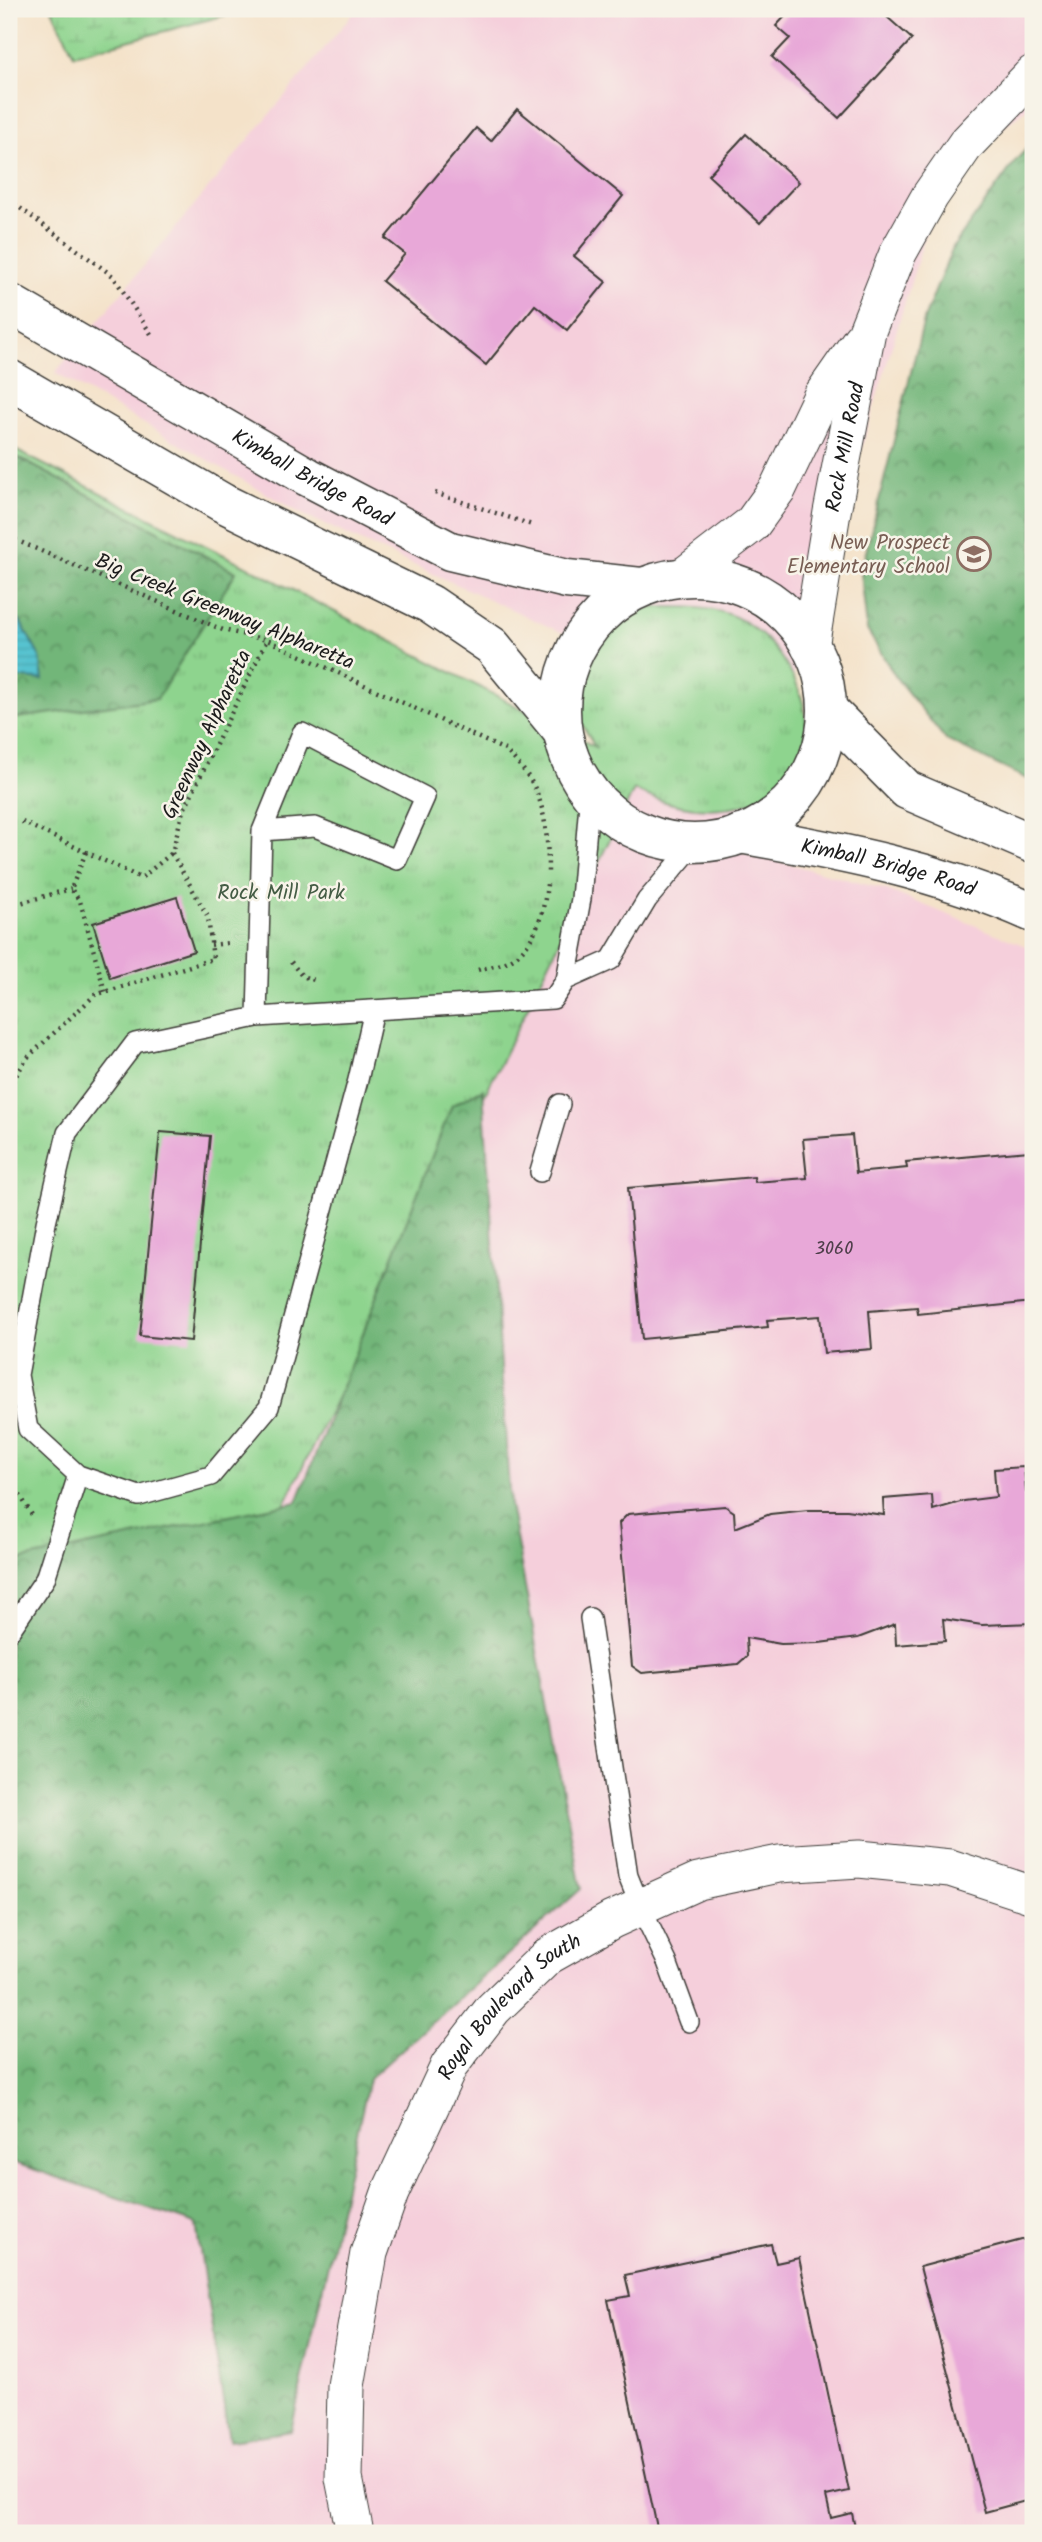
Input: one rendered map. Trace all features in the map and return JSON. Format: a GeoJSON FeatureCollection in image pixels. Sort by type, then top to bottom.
{"type":"FeatureCollection","features":[{"type":"Feature","properties":{"kind":"street","name":"Rock Mill Road"},"geometry":{"type":"LineString","coordinates":[[810,646],[832,512],[867,331],[898,253],[930,196],[966,144],[1033,74]]}},
{"type":"Feature","properties":{"kind":"street","name":"Kimball Bridge Road"},"geometry":{"type":"LineString","coordinates":[[9,303],[308,477],[450,551],[567,579],[640,587]]}},
{"type":"Feature","properties":{"kind":"street","name":"Rock Mill Road"},"geometry":{"type":"LineString","coordinates":[[683,577],[752,524],[778,488],[822,396],[867,331]]}},
{"type":"Feature","properties":{"kind":"street"},"geometry":{"type":"LineString","coordinates":[[9,379],[223,503],[430,604],[492,646],[561,730]]}},
{"type":"Feature","properties":{"kind":"street"},"geometry":{"type":"LineString","coordinates":[[683,577],[727,580],[768,597],[800,628],[821,666],[828,710],[821,754],[799,793],[766,823],[725,840],[680,843],[637,831],[601,806],[575,771],[561,730],[562,686],[576,645],[603,611],[640,587],[683,577]]}},
{"type":"Feature","properties":{"kind":"street"},"geometry":{"type":"LineString","coordinates":[[828,710],[908,790],[1033,844]]}},
{"type":"Feature","properties":{"kind":"street","name":"Kimball Bridge Road"},"geometry":{"type":"LineString","coordinates":[[740,834],[836,850],[944,878],[1033,913]]}},
{"type":"Feature","properties":{"kind":"street","name":"Royal Boulevard South"},"geometry":{"type":"LineString","coordinates":[[355,2533],[344,2478],[346,2386],[369,2252],[390,2193],[449,2066],[493,2009],[548,1956],[640,1906],[698,1881],[779,1864],[859,1859],[950,1868],[1033,1895]]}},
{"type":"Feature","properties":{"kind":"lane"},"geometry":{"type":"LineString","coordinates":[[257,1017],[262,831],[302,733],[425,797],[397,860],[315,827],[262,831]]}},
{"type":"Feature","properties":{"kind":"lane"},"geometry":{"type":"LineString","coordinates":[[374,1010],[358,1080],[268,1407],[211,1476],[139,1496],[78,1475],[28,1429],[18,1375],[46,1223],[67,1133],[135,1043],[257,1017],[553,999],[566,980],[581,899],[590,791]]}},
{"type":"Feature","properties":{"kind":"lane"},"geometry":{"type":"LineString","coordinates":[[566,980],[611,960],[647,900],[697,841]]}},
{"type":"Feature","properties":{"kind":"lane"},"geometry":{"type":"LineString","coordinates":[[540,1172],[561,1104]]}},
{"type":"Feature","properties":{"kind":"lane"},"geometry":{"type":"LineString","coordinates":[[9,1632],[45,1579],[78,1475]]}},
{"type":"Feature","properties":{"kind":"lane"},"geometry":{"type":"LineString","coordinates":[[590,1618],[628,1877],[667,1962],[690,2022]]}},
{"type":"Feature","properties":{"kind":"path"},"geometry":{"type":"LineString","coordinates":[[9,200],[113,276],[159,346]]}},
{"type":"Feature","properties":{"kind":"path"},"geometry":{"type":"LineString","coordinates":[[426,489],[532,525]]}},
{"type":"Feature","properties":{"kind":"path","name":"Big Creek Greenway Alpharetta"},"geometry":{"type":"LineString","coordinates":[[9,537],[223,630],[267,640],[505,750],[528,776],[541,811],[547,849],[547,891],[539,923],[521,953],[506,962],[469,972]]}},
{"type":"Feature","properties":{"kind":"path","name":"Greenway Alpharetta"},"geometry":{"type":"LineString","coordinates":[[211,944],[208,917],[172,853],[182,814],[267,640]]}},
{"type":"Feature","properties":{"kind":"path"},"geometry":{"type":"LineString","coordinates":[[22,822],[141,878],[172,853]]}},
{"type":"Feature","properties":{"kind":"path"},"geometry":{"type":"LineString","coordinates":[[71,889],[86,852]]}},
{"type":"Feature","properties":{"kind":"path"},"geometry":{"type":"LineString","coordinates":[[9,906],[71,889]]}},
{"type":"Feature","properties":{"kind":"path"},"geometry":{"type":"LineString","coordinates":[[71,889],[80,901],[105,992]]}},
{"type":"Feature","properties":{"kind":"path"},"geometry":{"type":"LineString","coordinates":[[9,1087],[27,1058],[95,995],[213,958],[211,944],[286,936],[287,958],[302,976],[323,983]]}},
{"type":"Feature","properties":{"kind":"path"},"geometry":{"type":"LineString","coordinates":[[9,1477],[32,1516],[28,1527]]}},
{"type":"Feature","properties":{"kind":"shaded area"},"geometry":{"type":"Polygon","coordinates":[[[357,9],[1033,9],[1033,104],[943,175],[768,762],[763,814],[710,843],[887,890],[1033,949],[1033,2533],[9,2533],[9,2055],[155,1721],[686,685],[609,654],[302,514],[55,373],[357,9]]]}},
{"type":"Feature","properties":{"kind":"green space"},"geometry":{"type":"Polygon","coordinates":[[[52,9],[249,9],[74,55],[52,9]]]}},
{"type":"Feature","properties":{"kind":"green space","name":"New Prospect Elementary School"},"geometry":{"type":"Polygon","coordinates":[[[1033,142],[1033,782],[946,740],[897,679],[867,630],[861,572],[925,316],[953,247],[1017,159],[1033,142]]]}},
{"type":"Feature","properties":{"kind":"green space","name":"Rock Mill Park"},"geometry":{"type":"Polygon","coordinates":[[[9,447],[256,571],[595,747],[580,721],[575,704],[578,673],[588,639],[593,630],[607,619],[622,612],[647,608],[712,610],[744,621],[772,646],[794,678],[801,696],[806,731],[800,759],[790,777],[776,791],[750,803],[717,809],[700,808],[667,802],[634,790],[221,1634],[9,2055],[9,447]]]}},
{"type":"Feature","properties":{"kind":"green space"},"geometry":{"type":"Polygon","coordinates":[[[9,453],[236,572],[157,699],[9,719],[9,453]]]}},
{"type":"Feature","properties":{"kind":"green space"},"geometry":{"type":"Polygon","coordinates":[[[483,1089],[510,1505],[581,1889],[369,2079],[291,2431],[229,2440],[196,2224],[9,2161],[9,1562],[297,1502],[452,1105],[483,1089]]]}},
{"type":"Feature","properties":{"kind":"water"},"geometry":{"type":"Polygon","coordinates":[[[9,613],[20,621],[40,657],[43,680],[9,677],[9,613]]]}},
{"type":"Feature","properties":{"kind":"building"},"geometry":{"type":"Polygon","coordinates":[[[792,9],[878,9],[912,39],[839,118],[772,57],[790,38],[776,26],[792,9]]]}},
{"type":"Feature","properties":{"kind":"building"},"geometry":{"type":"Polygon","coordinates":[[[517,109],[623,196],[574,256],[606,282],[567,330],[535,305],[486,365],[382,281],[405,254],[385,238],[476,128],[491,141],[517,109]]]}},
{"type":"Feature","properties":{"kind":"building"},"geometry":{"type":"Polygon","coordinates":[[[746,134],[799,182],[760,223],[708,175],[746,134]]]}},
{"type":"Feature","properties":{"kind":"building"},"geometry":{"type":"Polygon","coordinates":[[[177,897],[194,951],[110,978],[93,923],[177,897]]]}},
{"type":"Feature","properties":{"kind":"building"},"geometry":{"type":"Polygon","coordinates":[[[160,1132],[210,1136],[191,1341],[140,1336],[160,1132]]]}},
{"type":"Feature","properties":{"kind":"building"},"geometry":{"type":"Polygon","coordinates":[[[852,1135],[856,1173],[907,1168],[906,1162],[1029,1151],[1033,1194],[1033,1302],[918,1314],[917,1307],[869,1311],[872,1349],[824,1353],[820,1316],[767,1320],[768,1327],[642,1339],[628,1188],[754,1177],[755,1182],[807,1178],[803,1139],[852,1135]]]}},
{"type":"Feature","properties":{"kind":"building"},"geometry":{"type":"Polygon","coordinates":[[[1024,1467],[1026,1492],[1033,1492],[1033,1623],[982,1625],[943,1619],[945,1641],[896,1645],[895,1624],[858,1638],[819,1643],[781,1644],[746,1638],[747,1656],[738,1664],[642,1673],[632,1666],[619,1523],[628,1514],[725,1506],[734,1512],[735,1528],[770,1514],[808,1510],[847,1510],[884,1515],[883,1499],[932,1495],[933,1510],[964,1501],[996,1497],[994,1469],[1024,1467]]]}},
{"type":"Feature","properties":{"kind":"building"},"geometry":{"type":"Polygon","coordinates":[[[1033,2237],[1033,2499],[985,2512],[920,2267],[1033,2237]]]}},
{"type":"Feature","properties":{"kind":"building"},"geometry":{"type":"Polygon","coordinates":[[[771,2244],[776,2263],[799,2258],[849,2491],[826,2496],[831,2518],[852,2513],[856,2533],[681,2533],[680,2527],[658,2532],[608,2300],[630,2296],[625,2275],[771,2244]]]}},
{"type":"Feature","properties":{"kind":"place","name":"New Prospect Elementary School"},"geometry":{"type":"Point","coordinates":[974,554]}}]}
